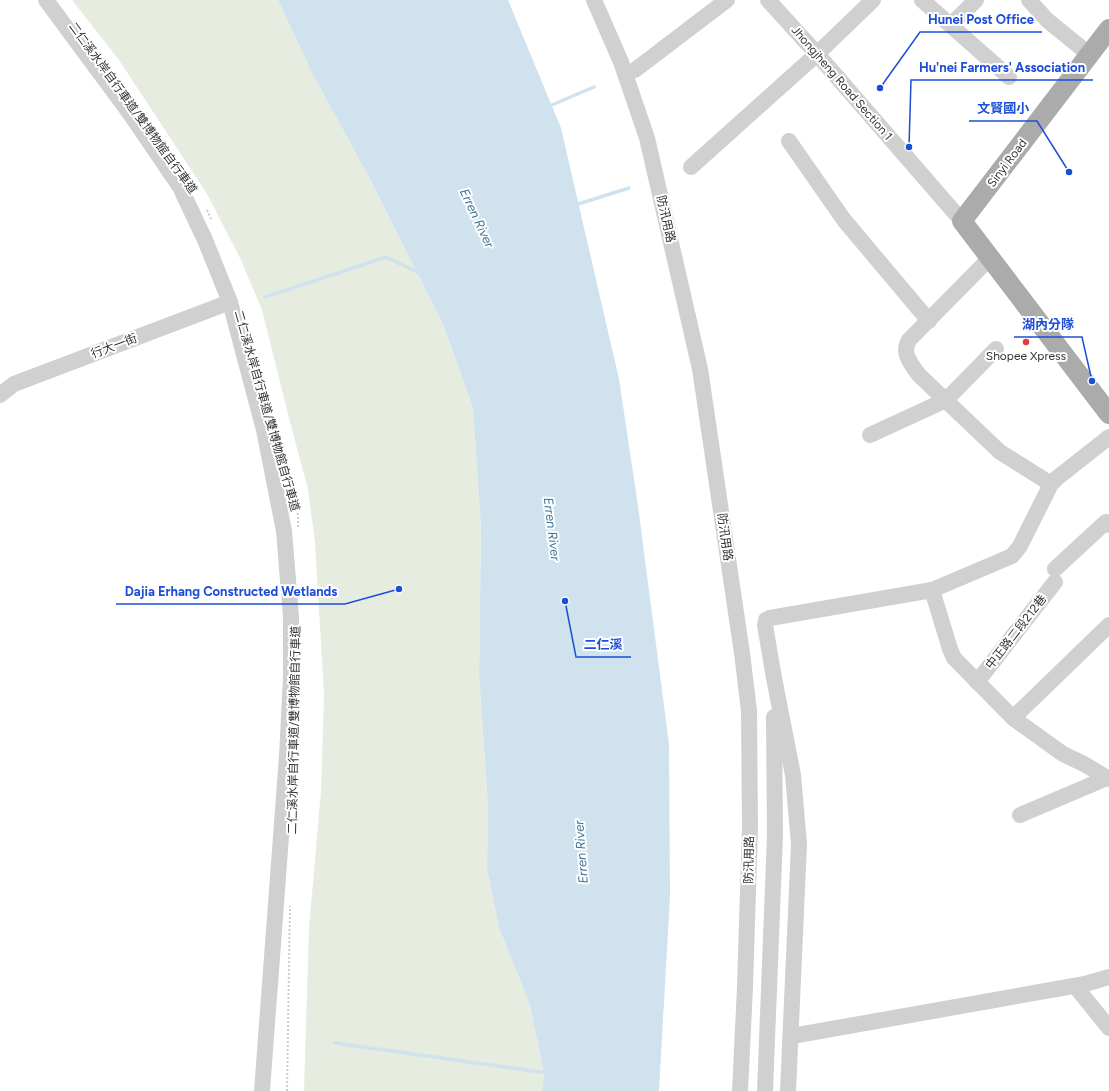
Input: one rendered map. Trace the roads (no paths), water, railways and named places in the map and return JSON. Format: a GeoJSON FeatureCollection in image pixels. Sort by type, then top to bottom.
{"type":"FeatureCollection","features":[{"type":"Feature","properties":{"kind":"main road","name":"Sinyi Road"},"geometry":{"type":"LineString","coordinates":[[962,221],[1109,29]]}},
{"type":"Feature","properties":{"kind":"main road"},"geometry":{"type":"LineString","coordinates":[[962,221],[1109,414]]}},
{"type":"Feature","properties":{"kind":"street"},"geometry":{"type":"LineString","coordinates":[[46,0],[131,115],[180,187],[205,240],[230,302],[264,430],[284,531],[291,617],[291,677],[287,756],[262,1091]]}},
{"type":"Feature","properties":{"kind":"street","name":"防汛用路"},"geometry":{"type":"LineString","coordinates":[[594,0],[621,62],[647,138],[700,370],[742,653],[749,711],[750,826],[746,987],[740,1091]]}},
{"type":"Feature","properties":{"kind":"street"},"geometry":{"type":"LineString","coordinates":[[635,70],[727,0]]}},
{"type":"Feature","properties":{"kind":"street","name":"Jhongjheng Road Section 1"},"geometry":{"type":"LineString","coordinates":[[768,0],[817,54],[962,221]]}},
{"type":"Feature","properties":{"kind":"street"},"geometry":{"type":"LineString","coordinates":[[691,167],[817,54],[873,0]]}},
{"type":"Feature","properties":{"kind":"street"},"geometry":{"type":"LineString","coordinates":[[922,0],[1009,77]]}},
{"type":"Feature","properties":{"kind":"street"},"geometry":{"type":"LineString","coordinates":[[951,25],[976,0]]}},
{"type":"Feature","properties":{"kind":"street"},"geometry":{"type":"LineString","coordinates":[[1029,0],[1047,20],[1090,55]]}},
{"type":"Feature","properties":{"kind":"street"},"geometry":{"type":"LineString","coordinates":[[789,141],[844,220],[929,321]]}},
{"type":"Feature","properties":{"kind":"street"},"geometry":{"type":"LineString","coordinates":[[990,258],[909,340],[905,346],[906,354],[910,363],[919,375],[1000,452],[1051,484]]}},
{"type":"Feature","properties":{"kind":"street","name":"行大一街"},"geometry":{"type":"LineString","coordinates":[[0,395],[14,384],[230,302]]}},
{"type":"Feature","properties":{"kind":"street"},"geometry":{"type":"LineString","coordinates":[[870,435],[946,400],[996,349]]}},
{"type":"Feature","properties":{"kind":"street"},"geometry":{"type":"LineString","coordinates":[[788,1091],[792,1036],[799,844],[793,775],[774,678],[766,620],[770,618],[932,590],[1012,556],[1020,546],[1051,484],[1109,437]]}},
{"type":"Feature","properties":{"kind":"street","name":"中正路二段212巷"},"geometry":{"type":"LineString","coordinates":[[977,682],[1055,575],[1106,522],[1109,525]]}},
{"type":"Feature","properties":{"kind":"street","name":"中正路二段212巷"},"geometry":{"type":"LineString","coordinates":[[932,590],[954,658],[1013,718],[1063,754],[1084,764],[1108,779]]}},
{"type":"Feature","properties":{"kind":"street"},"geometry":{"type":"LineString","coordinates":[[1013,718],[1109,625]]}},
{"type":"Feature","properties":{"kind":"street"},"geometry":{"type":"LineString","coordinates":[[765,1091],[775,834],[774,678]]}},
{"type":"Feature","properties":{"kind":"street"},"geometry":{"type":"LineString","coordinates":[[1020,815],[1108,779]]}},
{"type":"Feature","properties":{"kind":"street"},"geometry":{"type":"LineString","coordinates":[[792,1036],[1075,986],[1109,977]]}},
{"type":"Feature","properties":{"kind":"street"},"geometry":{"type":"LineString","coordinates":[[1075,986],[1109,1028]]}},
{"type":"Feature","properties":{"kind":"water","name":"Erren River"},"geometry":{"type":"Polygon","coordinates":[[[278,0],[508,0],[561,128],[619,379],[638,506],[669,744],[670,896],[659,1091],[542,1091],[544,1074],[530,1005],[499,928],[487,869],[488,807],[479,674],[481,528],[473,408],[443,324],[371,181],[312,73],[278,0]]]}},
{"type":"Feature","properties":{"kind":"waterway"},"geometry":{"type":"LineString","coordinates":[[547,107],[594,87]]}},
{"type":"Feature","properties":{"kind":"waterway"},"geometry":{"type":"LineString","coordinates":[[575,205],[629,188]]}},
{"type":"Feature","properties":{"kind":"waterway"},"geometry":{"type":"LineString","coordinates":[[265,297],[386,257],[419,273]]}},
{"type":"Feature","properties":{"kind":"waterway"},"geometry":{"type":"LineString","coordinates":[[335,1043],[548,1073]]}},
{"type":"Feature","properties":{"kind":"place","name":"Hunei Post Office"},"geometry":{"type":"Point","coordinates":[880,88]}},
{"type":"Feature","properties":{"kind":"place","name":"Hu'nei Farmers' Association"},"geometry":{"type":"Point","coordinates":[909,147]}},
{"type":"Feature","properties":{"kind":"place","name":"文賢國小"},"geometry":{"type":"Point","coordinates":[1069,172]}},
{"type":"Feature","properties":{"kind":"place","name":"Shopee Xpress"},"geometry":{"type":"Point","coordinates":[1026,342]}},
{"type":"Feature","properties":{"kind":"place","name":"湖內分隊"},"geometry":{"type":"Point","coordinates":[1092,381]}},
{"type":"Feature","properties":{"kind":"place","name":"Dajia Erhang Constructed Wetlands"},"geometry":{"type":"Point","coordinates":[399,589]}},
{"type":"Feature","properties":{"kind":"place","name":"二仁溪"},"geometry":{"type":"Point","coordinates":[565,601]}}]}
